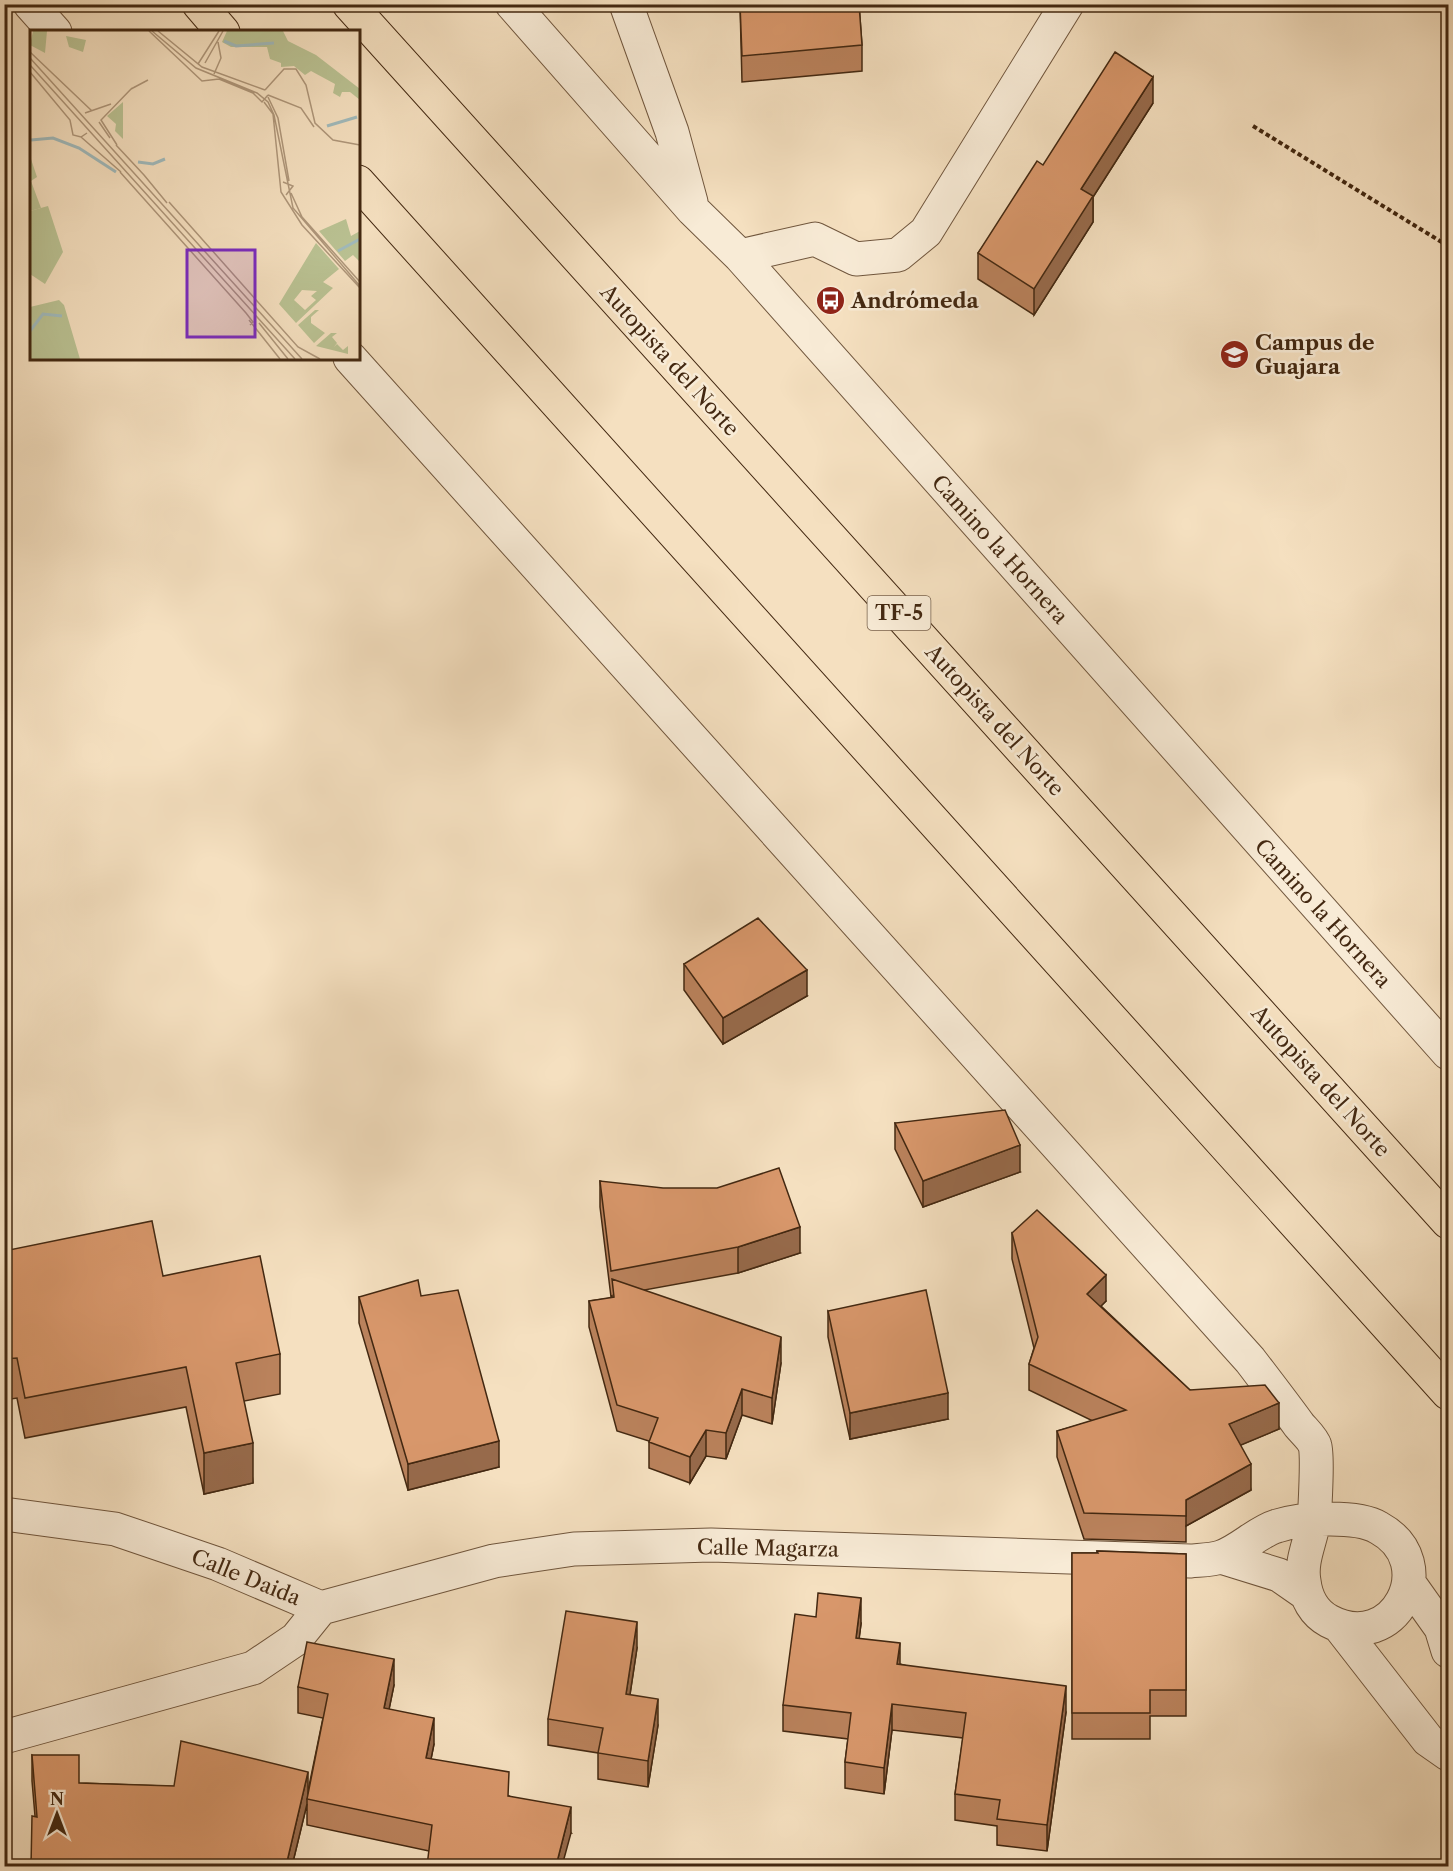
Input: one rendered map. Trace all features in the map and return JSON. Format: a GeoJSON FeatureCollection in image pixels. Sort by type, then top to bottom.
{"type":"FeatureCollection","features":[{"type":"Feature","properties":{"kind":"highway"},"geometry":{"type":"LineString","coordinates":[[199,4],[221,30]]}},
{"type":"Feature","properties":{"kind":"highway","name":"Autopista del Norte"},"geometry":{"type":"LineString","coordinates":[[349,4],[1449,1222]]}},
{"type":"Feature","properties":{"kind":"highway"},"geometry":{"type":"LineString","coordinates":[[360,184],[1446,1392]]}},
{"type":"Feature","properties":{"kind":"street"},"geometry":{"type":"LineString","coordinates":[[30,4],[53,30]]}},
{"type":"Feature","properties":{"kind":"street","name":"Camino la Hornera"},"geometry":{"type":"LineString","coordinates":[[512,4],[693,210],[740,256],[1449,1053]]}},
{"type":"Feature","properties":{"kind":"street"},"geometry":{"type":"LineString","coordinates":[[626,4],[672,132],[693,210]]}},
{"type":"Feature","properties":{"kind":"street"},"geometry":{"type":"LineString","coordinates":[[740,256],[815,239],[856,259],[898,255],[926,232],[1067,4]]}},
{"type":"Feature","properties":{"kind":"street"},"geometry":{"type":"LineString","coordinates":[[352,360],[1250,1360],[1316,1447],[1314,1520],[1303,1576],[1305,1593],[1313,1608],[1325,1619],[1340,1627],[1371,1628],[1385,1621],[1397,1611],[1405,1598],[1409,1583],[1408,1565],[1402,1549],[1391,1534],[1361,1521],[1314,1520]]}},
{"type":"Feature","properties":{"kind":"street","name":"Calle Daida"},"geometry":{"type":"LineString","coordinates":[[4,1514],[115,1529],[218,1564],[321,1608],[296,1639],[253,1668],[4,1737]]}},
{"type":"Feature","properties":{"kind":"street","name":"Calle Magarza"},"geometry":{"type":"LineString","coordinates":[[321,1608],[494,1561],[574,1549],[711,1545],[1190,1561],[1221,1557],[1276,1526],[1314,1520]]}},
{"type":"Feature","properties":{"kind":"street","name":"Calle Magarza"},"geometry":{"type":"LineString","coordinates":[[1221,1557],[1279,1575],[1305,1593]]}},
{"type":"Feature","properties":{"kind":"street"},"geometry":{"type":"LineString","coordinates":[[1409,1583],[1441,1628],[1449,1651]]}},
{"type":"Feature","properties":{"kind":"street"},"geometry":{"type":"LineString","coordinates":[[1340,1627],[1428,1740],[1449,1754]]}},
{"type":"Feature","properties":{"kind":"path"},"geometry":{"type":"LineString","coordinates":[[1253,126],[1449,246]]}},
{"type":"Feature","properties":{"kind":"building"},"geometry":{"type":"Polygon","coordinates":[[[740,4],[859,4],[862,45],[742,56],[740,4]]]}},
{"type":"Feature","properties":{"kind":"building"},"geometry":{"type":"Polygon","coordinates":[[[1115,52],[1153,77],[1081,189],[1093,196],[1034,289],[978,253],[1037,161],[1043,165],[1115,52]]]}},
{"type":"Feature","properties":{"kind":"building"},"geometry":{"type":"Polygon","coordinates":[[[758,918],[807,970],[723,1018],[684,964],[758,918]]]}},
{"type":"Feature","properties":{"kind":"building"},"geometry":{"type":"Polygon","coordinates":[[[1005,1110],[1020,1145],[923,1181],[895,1123],[1005,1110]]]}},
{"type":"Feature","properties":{"kind":"building"},"geometry":{"type":"Polygon","coordinates":[[[779,1168],[800,1227],[738,1247],[611,1271],[600,1181],[663,1188],[717,1188],[779,1168]]]}},
{"type":"Feature","properties":{"kind":"building"},"geometry":{"type":"Polygon","coordinates":[[[1037,1210],[1106,1275],[1087,1294],[1190,1390],[1265,1385],[1279,1403],[1229,1424],[1251,1464],[1186,1500],[1186,1516],[1084,1513],[1057,1431],[1126,1410],[1029,1364],[1038,1337],[1012,1233],[1037,1210]]]}},
{"type":"Feature","properties":{"kind":"building"},"geometry":{"type":"Polygon","coordinates":[[[152,1221],[163,1276],[260,1256],[280,1354],[236,1363],[253,1443],[204,1453],[186,1367],[25,1398],[17,1358],[4,1359],[4,1251],[152,1221]]]}},
{"type":"Feature","properties":{"kind":"building"},"geometry":{"type":"Polygon","coordinates":[[[612,1279],[781,1337],[772,1398],[742,1389],[726,1433],[706,1430],[690,1457],[649,1442],[658,1418],[617,1405],[589,1301],[614,1297],[612,1279]]]}},
{"type":"Feature","properties":{"kind":"building"},"geometry":{"type":"Polygon","coordinates":[[[418,1280],[421,1296],[458,1290],[499,1441],[408,1464],[359,1297],[418,1280]]]}},
{"type":"Feature","properties":{"kind":"building"},"geometry":{"type":"Polygon","coordinates":[[[926,1290],[948,1393],[850,1413],[828,1311],[926,1290]]]}},
{"type":"Feature","properties":{"kind":"building"},"geometry":{"type":"Polygon","coordinates":[[[1097,1551],[1186,1554],[1186,1690],[1150,1690],[1150,1713],[1072,1713],[1072,1553],[1098,1553],[1097,1551]]]}},
{"type":"Feature","properties":{"kind":"building"},"geometry":{"type":"Polygon","coordinates":[[[818,1593],[861,1598],[856,1638],[900,1643],[897,1664],[1066,1686],[1047,1825],[997,1819],[1000,1800],[955,1794],[966,1713],[892,1704],[884,1768],[845,1762],[851,1713],[783,1705],[795,1614],[816,1617],[818,1593]]]}},
{"type":"Feature","properties":{"kind":"building"},"geometry":{"type":"Polygon","coordinates":[[[566,1611],[637,1622],[626,1694],[658,1699],[648,1761],[598,1753],[603,1728],[548,1719],[566,1611]]]}},
{"type":"Feature","properties":{"kind":"building"},"geometry":{"type":"Polygon","coordinates":[[[307,1642],[394,1659],[384,1708],[434,1718],[426,1758],[509,1772],[508,1796],[571,1807],[556,1866],[427,1866],[432,1825],[307,1799],[328,1694],[298,1687],[307,1642]]]}},
{"type":"Feature","properties":{"kind":"building"},"geometry":{"type":"Polygon","coordinates":[[[181,1741],[308,1772],[286,1866],[31,1866],[32,1816],[37,1817],[32,1755],[79,1755],[79,1783],[174,1786],[181,1741]]]}},
{"type":"Feature","properties":{"kind":"place","name":"Andrómeda"},"geometry":{"type":"Point","coordinates":[830,300]}},
{"type":"Feature","properties":{"kind":"place","name":"Campus de Guajara"},"geometry":{"type":"Point","coordinates":[1234,354]}}]}
